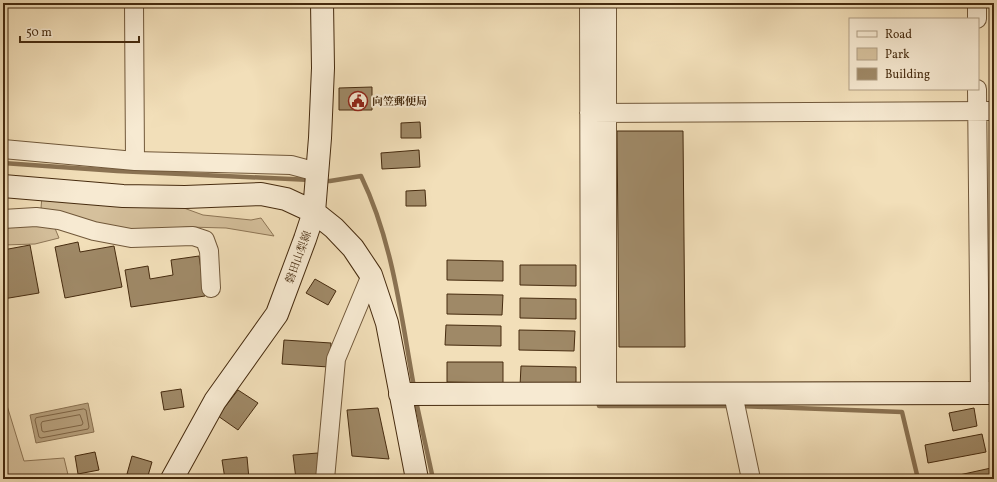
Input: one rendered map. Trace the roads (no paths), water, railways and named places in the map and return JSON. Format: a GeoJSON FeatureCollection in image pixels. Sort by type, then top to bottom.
{"type":"FeatureCollection","features":[{"type":"Feature","properties":{"kind":"street"},"geometry":{"type":"LineString","coordinates":[[134,3],[135,161]]}},
{"type":"Feature","properties":{"kind":"street","name":"磐田山梨線"},"geometry":{"type":"LineString","coordinates":[[172,479],[215,401],[277,314],[306,239],[314,212],[317,172],[323,68],[322,3]]}},
{"type":"Feature","properties":{"kind":"street"},"geometry":{"type":"LineString","coordinates":[[589,3],[589,113],[598,394]]}},
{"type":"Feature","properties":{"kind":"street"},"geometry":{"type":"LineString","coordinates":[[598,394],[607,113],[607,3]]}},
{"type":"Feature","properties":{"kind":"street"},"geometry":{"type":"LineString","coordinates":[[977,3],[977,18]]}},
{"type":"Feature","properties":{"kind":"street"},"geometry":{"type":"LineString","coordinates":[[400,394],[987,393],[986,111],[977,90]]}},
{"type":"Feature","properties":{"kind":"street"},"geometry":{"type":"LineString","coordinates":[[589,113],[986,111]]}},
{"type":"Feature","properties":{"kind":"street"},"geometry":{"type":"LineString","coordinates":[[3,149],[135,161],[291,165],[317,172]]}},
{"type":"Feature","properties":{"kind":"street"},"geometry":{"type":"LineString","coordinates":[[3,186],[123,196],[185,197],[261,194],[286,199],[314,212],[334,228],[353,248],[371,275],[386,323],[417,479]]}},
{"type":"Feature","properties":{"kind":"street"},"geometry":{"type":"LineString","coordinates":[[3,219],[36,217],[59,220],[94,231],[131,238],[193,236],[205,240],[209,251],[211,288]]}},
{"type":"Feature","properties":{"kind":"street"},"geometry":{"type":"LineString","coordinates":[[325,479],[336,359],[371,275]]}},
{"type":"Feature","properties":{"kind":"street"},"geometry":{"type":"LineString","coordinates":[[733,394],[751,479]]}},
{"type":"Feature","properties":{"kind":"water"},"geometry":{"type":"Polygon","coordinates":[[[88,403],[94,432],[36,443],[30,415],[88,403]]]}},
{"type":"Feature","properties":{"kind":"waterway"},"geometry":{"type":"LineString","coordinates":[[3,163],[117,171],[311,180]]}},
{"type":"Feature","properties":{"kind":"waterway"},"geometry":{"type":"LineString","coordinates":[[322,181],[361,176],[381,227],[395,280],[414,387]]}},
{"type":"Feature","properties":{"kind":"waterway"},"geometry":{"type":"LineString","coordinates":[[598,399],[599,406],[732,406]]}},
{"type":"Feature","properties":{"kind":"waterway"},"geometry":{"type":"LineString","coordinates":[[416,401],[433,479]]}},
{"type":"Feature","properties":{"kind":"waterway"},"geometry":{"type":"LineString","coordinates":[[739,406],[902,412],[918,479]]}},
{"type":"Feature","properties":{"kind":"place","name":"向笠郵便局"},"geometry":{"type":"Point","coordinates":[358,101]}}]}
